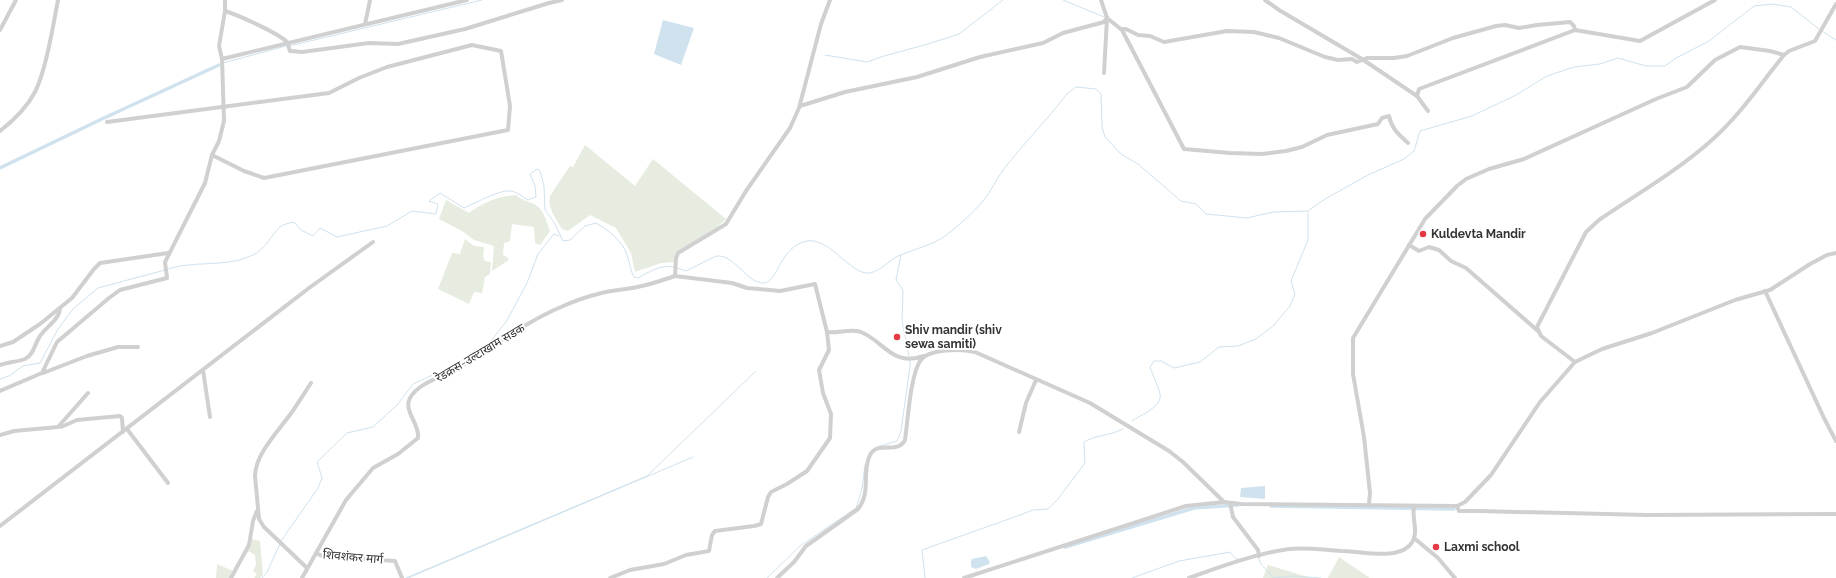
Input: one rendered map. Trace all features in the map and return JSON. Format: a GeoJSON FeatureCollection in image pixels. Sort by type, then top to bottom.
{"type":"FeatureCollection","features":[{"type":"Feature","properties":{"kind":"street"},"geometry":{"type":"LineString","coordinates":[[0,30],[16,0]]}},
{"type":"Feature","properties":{"kind":"street"},"geometry":{"type":"LineString","coordinates":[[0,131],[21,112],[35,92],[43,66],[58,0]]}},
{"type":"Feature","properties":{"kind":"street"},"geometry":{"type":"LineString","coordinates":[[42,373],[58,342],[109,298],[120,290],[167,278],[165,262],[168,253],[191,213],[205,183],[212,155],[219,141],[224,121],[222,62],[219,46],[225,11],[225,0]]}},
{"type":"Feature","properties":{"kind":"street"},"geometry":{"type":"LineString","coordinates":[[365,24],[370,0]]}},
{"type":"Feature","properties":{"kind":"street"},"geometry":{"type":"LineString","coordinates":[[222,62],[365,24],[467,0]]}},
{"type":"Feature","properties":{"kind":"street"},"geometry":{"type":"LineString","coordinates":[[225,11],[234,14],[288,45],[290,51],[294,52],[369,43],[398,44],[465,29],[549,2],[562,0]]}},
{"type":"Feature","properties":{"kind":"street"},"geometry":{"type":"LineString","coordinates":[[610,578],[630,570],[664,564],[686,555],[709,551],[712,536],[715,531],[761,524],[768,497],[771,492],[807,471],[830,438],[831,414],[823,392],[819,370],[829,350],[827,332],[815,284],[780,291],[747,288],[732,283],[675,274],[678,253],[726,224],[746,191],[790,128],[800,106],[820,24],[830,0]]}},
{"type":"Feature","properties":{"kind":"street"},"geometry":{"type":"LineString","coordinates":[[1101,0],[1107,18],[1104,73]]}},
{"type":"Feature","properties":{"kind":"street"},"geometry":{"type":"LineString","coordinates":[[1265,0],[1417,96],[1428,111]]}},
{"type":"Feature","properties":{"kind":"street"},"geometry":{"type":"LineString","coordinates":[[1417,96],[1419,89],[1575,30],[1640,41],[1715,0]]}},
{"type":"Feature","properties":{"kind":"street"},"geometry":{"type":"LineString","coordinates":[[1538,331],[1539,323],[1586,232],[1599,220],[1714,138],[1740,112],[1784,54],[1815,41],[1836,4]]}},
{"type":"Feature","properties":{"kind":"street"},"geometry":{"type":"LineString","coordinates":[[800,106],[845,92],[917,77],[980,57],[1043,43],[1062,33],[1104,22],[1107,18]]}},
{"type":"Feature","properties":{"kind":"street"},"geometry":{"type":"LineString","coordinates":[[1107,18],[1121,29],[1184,149],[1263,154],[1286,151],[1302,147],[1327,135],[1378,124],[1382,118],[1389,116],[1396,133],[1408,143]]}},
{"type":"Feature","properties":{"kind":"street"},"geometry":{"type":"LineString","coordinates":[[1121,29],[1126,29],[1138,35],[1150,36],[1164,42],[1221,31],[1254,32],[1279,38],[1325,58],[1338,60],[1352,59],[1357,62],[1367,58],[1394,58],[1407,56],[1453,38],[1496,26],[1505,25],[1519,28],[1537,24],[1570,22],[1574,26],[1575,30]]}},
{"type":"Feature","properties":{"kind":"street"},"geometry":{"type":"LineString","coordinates":[[107,122],[329,93],[359,78],[387,67],[472,45],[501,51],[510,106],[508,130],[264,178],[244,171],[212,155]]}},
{"type":"Feature","properties":{"kind":"street"},"geometry":{"type":"LineString","coordinates":[[1369,504],[1370,493],[1364,437],[1353,374],[1353,338],[1425,219],[1435,207],[1466,179],[1524,159],[1687,87],[1715,60],[1740,47],[1770,50],[1784,54]]}},
{"type":"Feature","properties":{"kind":"street"},"geometry":{"type":"LineString","coordinates":[[0,526],[346,260],[373,242]]}},
{"type":"Feature","properties":{"kind":"street"},"geometry":{"type":"LineString","coordinates":[[1409,245],[1419,251],[1429,247],[1439,250],[1451,261],[1466,268],[1538,331],[1541,336],[1575,362]]}},
{"type":"Feature","properties":{"kind":"street"},"geometry":{"type":"LineString","coordinates":[[0,346],[19,339],[60,308],[72,298],[100,263],[168,253]]}},
{"type":"Feature","properties":{"kind":"street"},"geometry":{"type":"LineString","coordinates":[[964,578],[1186,506],[1224,502],[1323,505],[1369,504],[1413,508],[1457,506],[1464,502],[1490,475],[1540,402],[1575,362],[1602,349],[1652,333],[1735,300],[1776,287],[1810,264],[1827,255],[1836,253]]}},
{"type":"Feature","properties":{"kind":"street","name":"रेडक्रस-उल्टाखाम सडक"},"geometry":{"type":"LineString","coordinates":[[302,578],[346,500],[373,468],[398,454],[418,438],[419,432],[408,406],[409,399],[419,388],[463,365],[518,329],[561,307],[598,294],[638,287],[675,274]]}},
{"type":"Feature","properties":{"kind":"street"},"geometry":{"type":"LineString","coordinates":[[1765,291],[1836,441]]}},
{"type":"Feature","properties":{"kind":"street"},"geometry":{"type":"LineString","coordinates":[[0,365],[25,359],[31,354],[40,337],[56,318],[60,308]]}},
{"type":"Feature","properties":{"kind":"street"},"geometry":{"type":"LineString","coordinates":[[827,332],[856,330],[862,332],[886,350],[907,360],[947,350],[965,350],[975,352],[1090,403],[1169,451],[1183,462],[1224,502]]}},
{"type":"Feature","properties":{"kind":"street"},"geometry":{"type":"LineString","coordinates":[[0,391],[87,356],[118,347],[138,347]]}},
{"type":"Feature","properties":{"kind":"street"},"geometry":{"type":"LineString","coordinates":[[777,578],[794,562],[806,546],[858,509],[864,501],[867,466],[871,454],[879,448],[897,447],[902,445],[905,440],[915,373],[921,360],[928,354]]}},
{"type":"Feature","properties":{"kind":"street"},"geometry":{"type":"LineString","coordinates":[[203,370],[210,417]]}},
{"type":"Feature","properties":{"kind":"street"},"geometry":{"type":"LineString","coordinates":[[1019,432],[1026,403],[1036,380]]}},
{"type":"Feature","properties":{"kind":"street"},"geometry":{"type":"LineString","coordinates":[[307,568],[264,527],[259,519],[257,511],[255,469],[262,453],[311,383]]}},
{"type":"Feature","properties":{"kind":"street"},"geometry":{"type":"LineString","coordinates":[[58,427],[88,393]]}},
{"type":"Feature","properties":{"kind":"street"},"geometry":{"type":"LineString","coordinates":[[0,435],[14,431],[58,427],[77,420],[120,416],[122,418],[125,430],[168,484]]}},
{"type":"Feature","properties":{"kind":"street"},"geometry":{"type":"LineString","coordinates":[[1230,503],[1233,517],[1258,550],[1259,556]]}},
{"type":"Feature","properties":{"kind":"street"},"geometry":{"type":"LineString","coordinates":[[1457,506],[1459,511],[1478,512],[1647,515],[1836,514]]}},
{"type":"Feature","properties":{"kind":"street"},"geometry":{"type":"LineString","coordinates":[[1190,578],[1259,556],[1290,549],[1392,554],[1400,552],[1409,546],[1416,535],[1413,508]]}},
{"type":"Feature","properties":{"kind":"street"},"geometry":{"type":"LineString","coordinates":[[231,578],[249,545],[254,517],[257,511]]}},
{"type":"Feature","properties":{"kind":"street"},"geometry":{"type":"LineString","coordinates":[[1414,538],[1438,558],[1455,578]]}},
{"type":"Feature","properties":{"kind":"street","name":"शिवशंकर मार्ग"},"geometry":{"type":"LineString","coordinates":[[316,553],[322,556],[395,560],[402,578]]}},
{"type":"Feature","properties":{"kind":"shaded area"},"geometry":{"type":"Polygon","coordinates":[[[585,145],[635,186],[653,159],[726,219],[717,227],[679,250],[675,254],[675,262],[661,263],[635,272],[631,253],[616,228],[590,215],[568,231],[562,229],[551,209],[549,201],[551,195],[570,166],[573,167],[585,145]]]}},
{"type":"Feature","properties":{"kind":"shaded area"},"geometry":{"type":"Polygon","coordinates":[[[516,195],[523,200],[534,204],[540,209],[550,231],[540,245],[535,243],[534,227],[512,224],[510,241],[504,243],[503,255],[509,260],[492,271],[494,246],[474,240],[462,231],[439,219],[446,200],[469,213],[479,206],[491,201],[516,195]]]}},
{"type":"Feature","properties":{"kind":"shaded area"},"geometry":{"type":"Polygon","coordinates":[[[465,239],[474,246],[484,247],[483,257],[485,261],[491,262],[490,274],[485,277],[482,293],[474,292],[469,304],[438,289],[452,253],[460,254],[465,239]]]}},
{"type":"Feature","properties":{"kind":"shaded area"},"geometry":{"type":"Polygon","coordinates":[[[252,539],[260,541],[263,575],[260,578],[254,578],[257,574],[253,571],[256,565],[255,555],[248,551],[252,539]]]}},
{"type":"Feature","properties":{"kind":"shaded area"},"geometry":{"type":"Polygon","coordinates":[[[1339,557],[1370,578],[1328,578],[1339,557]]]}},
{"type":"Feature","properties":{"kind":"shaded area"},"geometry":{"type":"Polygon","coordinates":[[[217,564],[233,571],[230,578],[216,578],[217,564]]]}},
{"type":"Feature","properties":{"kind":"shaded area"},"geometry":{"type":"Polygon","coordinates":[[[1268,565],[1311,578],[1263,578],[1268,565]]]}},
{"type":"Feature","properties":{"kind":"water"},"geometry":{"type":"Polygon","coordinates":[[[663,20],[694,28],[681,65],[654,54],[663,20]]]}},
{"type":"Feature","properties":{"kind":"water"},"geometry":{"type":"Polygon","coordinates":[[[1265,486],[1265,499],[1240,497],[1241,488],[1265,486]]]}},
{"type":"Feature","properties":{"kind":"water"},"geometry":{"type":"Polygon","coordinates":[[[986,556],[990,562],[989,564],[976,569],[971,567],[972,559],[986,556]]]}},
{"type":"Feature","properties":{"kind":"waterway"},"geometry":{"type":"LineString","coordinates":[[289,46],[482,0]]}},
{"type":"Feature","properties":{"kind":"waterway"},"geometry":{"type":"LineString","coordinates":[[825,55],[867,62],[928,44],[959,34],[1003,0]]}},
{"type":"Feature","properties":{"kind":"waterway"},"geometry":{"type":"LineString","coordinates":[[1063,0],[1104,17]]}},
{"type":"Feature","properties":{"kind":"waterway"},"geometry":{"type":"LineString","coordinates":[[677,268],[686,271],[716,256],[723,257],[735,264],[752,279],[764,283],[773,277],[785,256],[798,244],[807,241],[816,241],[832,250],[855,269],[863,272],[874,272],[898,256],[941,239],[975,210],[989,193],[1003,170],[1067,94],[1076,87],[1096,89],[1101,94],[1102,127],[1105,137],[1121,154],[1138,164],[1181,201],[1196,204],[1206,214],[1247,218],[1273,212],[1308,211],[1325,199],[1368,175],[1404,159],[1414,151],[1420,131],[1472,116],[1516,95],[1547,76],[1574,67],[1600,64],[1618,58],[1646,66],[1665,66],[1676,58],[1709,41],[1754,6],[1773,4],[1791,7],[1819,29]]}},
{"type":"Feature","properties":{"kind":"waterway"},"geometry":{"type":"LineString","coordinates":[[1822,31],[1836,40]]}},
{"type":"Feature","properties":{"kind":"waterway"},"geometry":{"type":"LineString","coordinates":[[223,63],[286,46]]}},
{"type":"Feature","properties":{"kind":"waterway"},"geometry":{"type":"LineString","coordinates":[[0,168],[219,65]]}},
{"type":"Feature","properties":{"kind":"waterway"},"geometry":{"type":"LineString","coordinates":[[168,269],[179,266],[222,263],[243,259],[253,255],[265,246],[281,226],[294,222],[301,230],[313,236],[320,228],[337,237],[387,226],[412,211],[436,214],[438,204],[429,201],[440,193],[464,208],[494,194],[506,191],[515,192],[528,200],[536,197],[535,186],[530,174],[537,169],[540,171],[544,186],[545,210],[554,222],[563,241],[570,240],[585,226],[596,223],[610,233],[622,245],[634,277],[638,278],[660,268],[669,266],[674,267]]}},
{"type":"Feature","properties":{"kind":"waterway"},"geometry":{"type":"LineString","coordinates":[[1132,421],[1155,407],[1160,399],[1160,394],[1150,367],[1154,361],[1161,361],[1174,368],[1200,362],[1219,347],[1238,346],[1256,339],[1273,326],[1290,306],[1295,294],[1291,281],[1308,240],[1308,212]]}},
{"type":"Feature","properties":{"kind":"waterway"},"geometry":{"type":"LineString","coordinates":[[281,541],[318,488],[322,478],[317,462],[347,433],[373,427],[397,405],[413,384],[454,365],[489,343],[506,322],[527,283],[538,254],[554,234],[559,236]]}},
{"type":"Feature","properties":{"kind":"waterway"},"geometry":{"type":"LineString","coordinates":[[901,255],[896,280],[903,290],[902,320],[909,356]]}},
{"type":"Feature","properties":{"kind":"waterway"},"geometry":{"type":"LineString","coordinates":[[0,379],[9,376],[23,366],[40,363],[58,329],[73,309],[98,288],[165,270]]}},
{"type":"Feature","properties":{"kind":"waterway"},"geometry":{"type":"LineString","coordinates":[[880,446],[897,441],[901,431],[910,359]]}},
{"type":"Feature","properties":{"kind":"waterway"},"geometry":{"type":"LineString","coordinates":[[406,578],[647,476],[756,371]]}},
{"type":"Feature","properties":{"kind":"waterway"},"geometry":{"type":"LineString","coordinates":[[925,578],[922,550],[1033,510],[1048,509],[1058,499],[1085,463],[1084,442],[1123,429]]}},
{"type":"Feature","properties":{"kind":"waterway"},"geometry":{"type":"LineString","coordinates":[[408,578],[693,457]]}},
{"type":"Feature","properties":{"kind":"waterway"},"geometry":{"type":"LineString","coordinates":[[767,578],[800,546],[856,508],[862,489],[865,465]]}},
{"type":"Feature","properties":{"kind":"waterway"},"geometry":{"type":"LineString","coordinates":[[1065,547],[1194,508],[1238,505]]}},
{"type":"Feature","properties":{"kind":"waterway"},"geometry":{"type":"LineString","coordinates":[[1271,506],[1454,509]]}},
{"type":"Feature","properties":{"kind":"waterway"},"geometry":{"type":"LineString","coordinates":[[262,578],[267,572],[280,544]]}},
{"type":"Feature","properties":{"kind":"waterway"},"geometry":{"type":"LineString","coordinates":[[1132,578],[1179,561],[1230,552],[1236,559],[1239,559]]}},
{"type":"Feature","properties":{"kind":"waterway"},"geometry":{"type":"LineString","coordinates":[[1258,557],[1261,564],[1273,577]]}},
{"type":"Feature","properties":{"kind":"waterway"},"geometry":{"type":"LineString","coordinates":[[1272,578],[1293,576],[1321,578]]}},
{"type":"Feature","properties":{"kind":"place","name":"Kuldevta Mandir"},"geometry":{"type":"Point","coordinates":[1423,234]}},
{"type":"Feature","properties":{"kind":"place","name":"Shiv mandir (shiv sewa samiti)"},"geometry":{"type":"Point","coordinates":[897,337]}},
{"type":"Feature","properties":{"kind":"place","name":"Laxmi school"},"geometry":{"type":"Point","coordinates":[1436,547]}}]}
